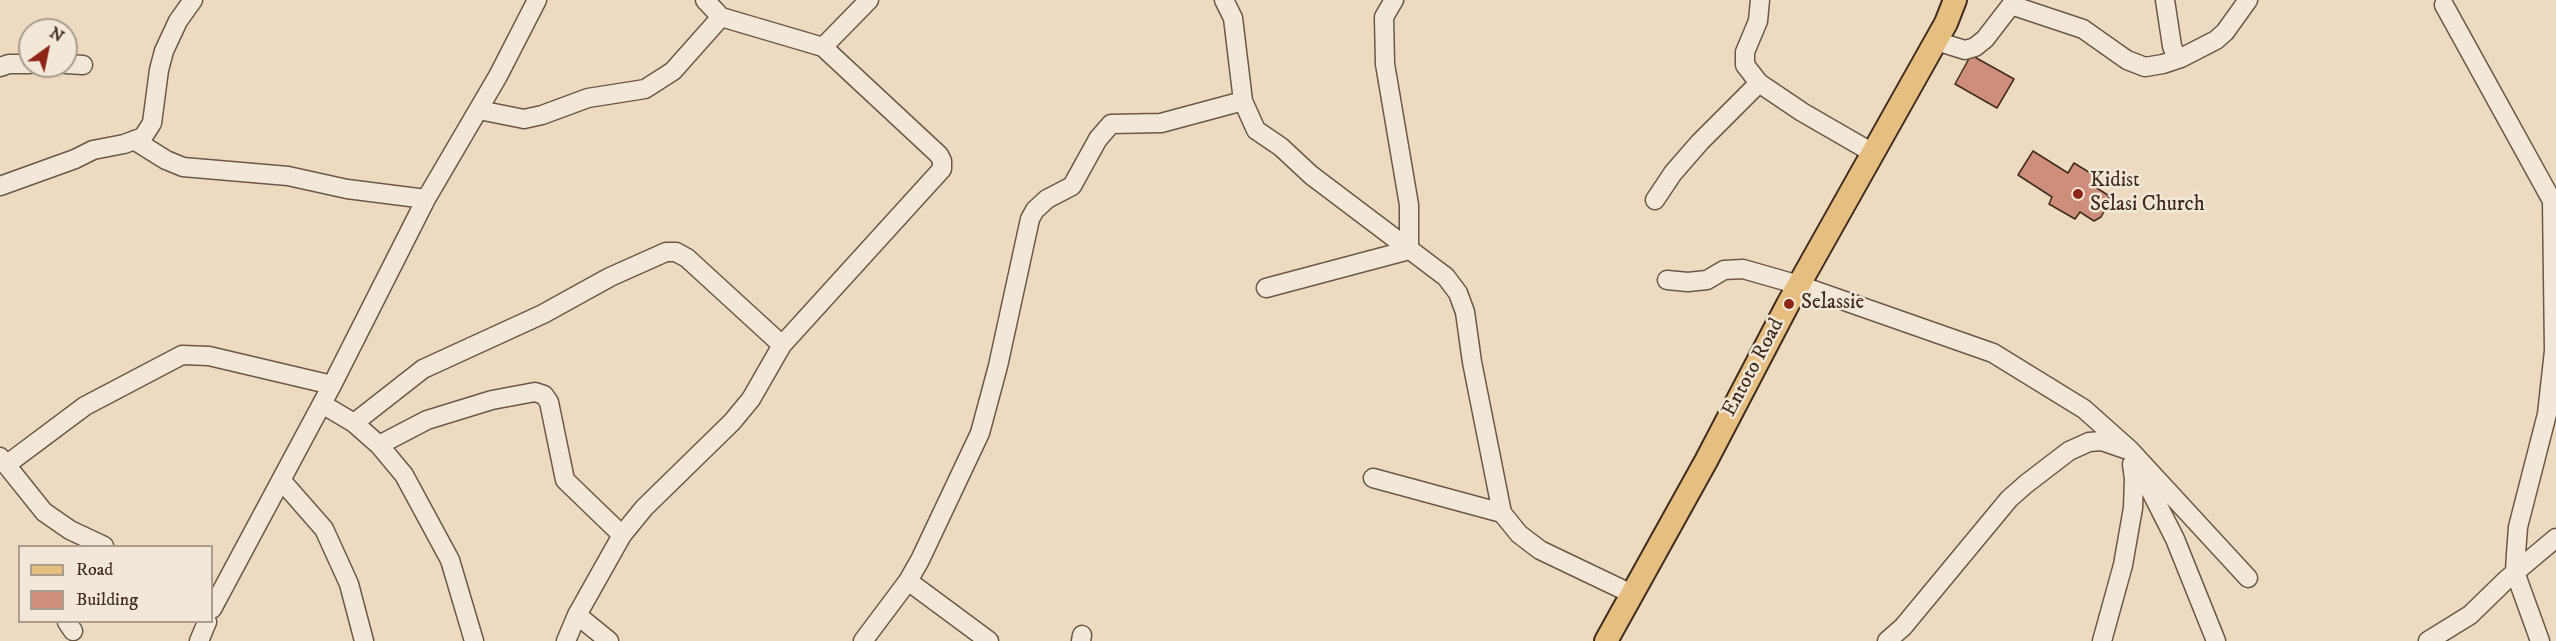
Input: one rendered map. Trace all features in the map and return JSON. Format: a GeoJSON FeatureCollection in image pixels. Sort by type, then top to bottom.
{"type":"FeatureCollection","features":[{"type":"Feature","properties":{"kind":"main road","name":"Entoto Road"},"geometry":{"type":"LineString","coordinates":[[1606,641],[1799,285],[1946,23],[1955,0]]}},
{"type":"Feature","properties":{"kind":"street"},"geometry":{"type":"LineString","coordinates":[[0,186],[75,159],[93,150],[144,137],[152,123],[159,70],[164,51],[178,21],[193,0]]}},
{"type":"Feature","properties":{"kind":"street"},"geometry":{"type":"LineString","coordinates":[[213,603],[322,404],[426,199],[479,110],[536,0]]}},
{"type":"Feature","properties":{"kind":"street"},"geometry":{"type":"LineString","coordinates":[[566,641],[577,615],[622,535],[644,508],[732,422],[751,399],[782,345],[942,169],[939,155],[823,47],[721,17],[705,0]]}},
{"type":"Feature","properties":{"kind":"street"},"geometry":{"type":"LineString","coordinates":[[823,47],[869,0]]}},
{"type":"Feature","properties":{"kind":"street"},"geometry":{"type":"LineString","coordinates":[[1224,0],[1234,9],[1243,101],[1256,130],[1446,277],[1458,293],[1465,312],[1472,362],[1502,513],[1520,534],[1540,550],[1632,594]]}},
{"type":"Feature","properties":{"kind":"street"},"geometry":{"type":"LineString","coordinates":[[1394,0],[1384,17],[1385,64],[1409,205],[1409,250]]}},
{"type":"Feature","properties":{"kind":"street"},"geometry":{"type":"LineString","coordinates":[[1760,0],[1758,21],[1745,52],[1745,65],[1759,83],[1802,112],[1873,153]]}},
{"type":"Feature","properties":{"kind":"street"},"geometry":{"type":"LineString","coordinates":[[2165,0],[2172,46],[2177,59]]}},
{"type":"Feature","properties":{"kind":"street"},"geometry":{"type":"LineString","coordinates":[[1936,41],[1965,50],[1975,47],[1985,39],[2013,2],[2083,29],[2127,60],[2145,67],[2177,59],[2225,32],[2248,0]]}},
{"type":"Feature","properties":{"kind":"street"},"geometry":{"type":"LineString","coordinates":[[2444,5],[2554,205],[2554,351],[2547,414],[2518,527],[2515,572],[2540,641]]}},
{"type":"Feature","properties":{"kind":"street"},"geometry":{"type":"LineString","coordinates":[[479,110],[524,119],[542,116],[588,98],[645,89],[674,71],[721,17]]}},
{"type":"Feature","properties":{"kind":"street"},"geometry":{"type":"LineString","coordinates":[[0,67],[18,64]]}},
{"type":"Feature","properties":{"kind":"street"},"geometry":{"type":"LineString","coordinates":[[1654,200],[1673,173],[1700,142],[1759,83]]}},
{"type":"Feature","properties":{"kind":"street"},"geometry":{"type":"LineString","coordinates":[[863,641],[908,581],[980,434],[998,366],[1030,219],[1035,210],[1047,199],[1072,186],[1098,139],[1111,124],[1161,123],[1243,101]]}},
{"type":"Feature","properties":{"kind":"street"},"geometry":{"type":"LineString","coordinates":[[134,140],[166,160],[183,167],[288,176],[347,189],[426,199]]}},
{"type":"Feature","properties":{"kind":"street"},"geometry":{"type":"LineString","coordinates":[[1266,288],[1409,250]]}},
{"type":"Feature","properties":{"kind":"street"},"geometry":{"type":"LineString","coordinates":[[354,423],[423,369],[543,314],[610,277],[666,252],[676,252],[687,258],[782,345]]}},
{"type":"Feature","properties":{"kind":"street"},"geometry":{"type":"LineString","coordinates":[[1667,280],[1688,282],[1707,280],[1732,268],[1799,285],[1993,353],[2084,409],[2130,450],[2248,578]]}},
{"type":"Feature","properties":{"kind":"street"},"geometry":{"type":"LineString","coordinates":[[102,545],[70,530],[44,512],[3,461],[85,406],[182,355],[209,356],[332,385]]}},
{"type":"Feature","properties":{"kind":"street"},"geometry":{"type":"LineString","coordinates":[[379,445],[428,420],[492,400],[535,392],[544,395],[549,402],[565,480],[622,535]]}},
{"type":"Feature","properties":{"kind":"street"},"geometry":{"type":"LineString","coordinates":[[322,404],[354,423],[379,445],[404,475],[423,506],[450,560],[474,641]]}},
{"type":"Feature","properties":{"kind":"street"},"geometry":{"type":"LineString","coordinates":[[1887,641],[1903,627],[2009,499],[2068,451],[2089,442],[2103,441],[2130,450],[2175,539],[2216,641]]}},
{"type":"Feature","properties":{"kind":"street"},"geometry":{"type":"LineString","coordinates":[[2102,641],[2123,565],[2133,508],[2134,479],[2130,450]]}},
{"type":"Feature","properties":{"kind":"street"},"geometry":{"type":"LineString","coordinates":[[1373,477],[1502,513]]}},
{"type":"Feature","properties":{"kind":"street"},"geometry":{"type":"LineString","coordinates":[[281,480],[324,529],[349,584],[364,641]]}},
{"type":"Feature","properties":{"kind":"street"},"geometry":{"type":"LineString","coordinates":[[2428,641],[2470,615],[2515,572],[2556,538]]}},
{"type":"Feature","properties":{"kind":"street"},"geometry":{"type":"LineString","coordinates":[[908,581],[989,641]]}},
{"type":"Feature","properties":{"kind":"street"},"geometry":{"type":"LineString","coordinates":[[577,615],[609,641]]}},
{"type":"Feature","properties":{"kind":"street"},"geometry":{"type":"LineString","coordinates":[[199,641],[206,623]]}},
{"type":"Feature","properties":{"kind":"building"},"geometry":{"type":"Polygon","coordinates":[[[1971,55],[2014,79],[1997,108],[1955,84],[1971,55]]]}},
{"type":"Feature","properties":{"kind":"building","name":"Kidist Selasi Church"},"geometry":{"type":"Polygon","coordinates":[[[2033,151],[2068,173],[2074,163],[2100,179],[2095,187],[2108,195],[2110,201],[2101,217],[2094,221],[2080,212],[2075,219],[2049,204],[2052,197],[2018,175],[2033,151]]]}},
{"type":"Feature","properties":{"kind":"place","name":"Kidist Selasi Church"},"geometry":{"type":"Point","coordinates":[2078,194]}},
{"type":"Feature","properties":{"kind":"place","name":"Selassie"},"geometry":{"type":"Point","coordinates":[1789,304]}}]}
